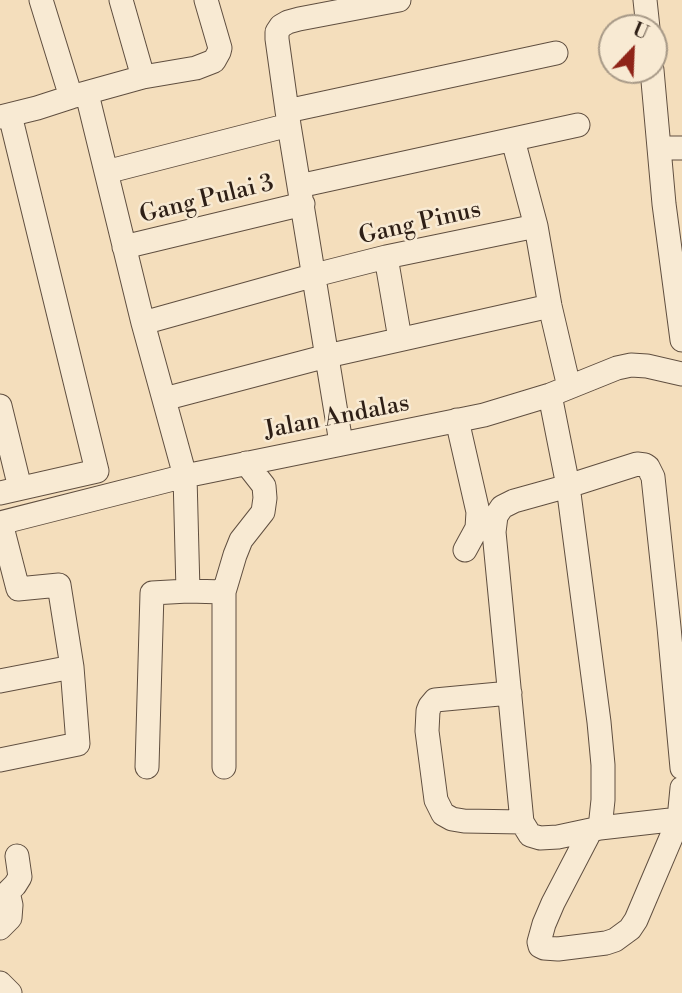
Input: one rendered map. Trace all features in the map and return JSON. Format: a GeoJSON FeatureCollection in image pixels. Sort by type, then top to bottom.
{"type":"FeatureCollection","features":[{"type":"Feature","properties":{"kind":"street"},"geometry":{"type":"LineString","coordinates":[[41,0],[106,172],[143,323],[185,476],[188,592]]}},
{"type":"Feature","properties":{"kind":"street"},"geometry":{"type":"LineString","coordinates":[[121,0],[143,77]]}},
{"type":"Feature","properties":{"kind":"street"},"geometry":{"type":"LineString","coordinates":[[102,497],[5,116],[143,77],[196,68],[214,61],[220,48],[206,0]]}},
{"type":"Feature","properties":{"kind":"street"},"geometry":{"type":"LineString","coordinates":[[341,443],[276,39],[281,26],[288,22],[399,0]]}},
{"type":"Feature","properties":{"kind":"street"},"geometry":{"type":"LineString","coordinates":[[106,172],[288,118],[556,53]]}},
{"type":"Feature","properties":{"kind":"street"},"geometry":{"type":"LineString","coordinates":[[655,84],[671,148],[682,340]]}},
{"type":"Feature","properties":{"kind":"street","name":"Gang Pulai 3"},"geometry":{"type":"LineString","coordinates":[[124,247],[301,195],[578,125]]}},
{"type":"Feature","properties":{"kind":"street"},"geometry":{"type":"LineString","coordinates":[[513,140],[536,226],[550,306],[568,486],[599,722],[603,783],[596,829],[553,903],[544,924],[540,946],[558,949],[606,943],[630,929],[679,819],[682,788]]}},
{"type":"Feature","properties":{"kind":"street","name":"Gang Pinus"},"geometry":{"type":"LineString","coordinates":[[143,323],[386,257],[536,226]]}},
{"type":"Feature","properties":{"kind":"street"},"geometry":{"type":"LineString","coordinates":[[386,257],[400,339]]}},
{"type":"Feature","properties":{"kind":"street"},"geometry":{"type":"LineString","coordinates":[[163,399],[327,356],[550,306]]}},
{"type":"Feature","properties":{"kind":"street","name":"Jalan Andalas"},"geometry":{"type":"LineString","coordinates":[[1,523],[185,476],[457,421],[514,406],[631,365],[682,374]]}},
{"type":"Feature","properties":{"kind":"street"},"geometry":{"type":"LineString","coordinates":[[0,406],[10,490],[97,471]]}},
{"type":"Feature","properties":{"kind":"street"},"geometry":{"type":"LineString","coordinates":[[457,421],[478,512],[477,528],[465,550]]}},
{"type":"Feature","properties":{"kind":"street"},"geometry":{"type":"LineString","coordinates":[[224,767],[224,592],[241,540],[263,512],[265,498],[264,486],[246,463]]}},
{"type":"Feature","properties":{"kind":"street"},"geometry":{"type":"LineString","coordinates":[[679,819],[540,838],[530,835],[522,822],[494,532],[496,516],[502,508],[514,501],[637,464],[645,465],[652,472],[682,768]]}},
{"type":"Feature","properties":{"kind":"street"},"geometry":{"type":"LineString","coordinates":[[0,760],[78,744],[72,667],[59,586],[18,589],[1,523]]}},
{"type":"Feature","properties":{"kind":"street"},"geometry":{"type":"LineString","coordinates":[[147,767],[152,593],[224,592]]}},
{"type":"Feature","properties":{"kind":"street"},"geometry":{"type":"LineString","coordinates":[[0,681],[72,667]]}},
{"type":"Feature","properties":{"kind":"street"},"geometry":{"type":"LineString","coordinates":[[509,692],[435,701],[428,711],[427,731],[436,800],[443,814],[464,821],[522,822]]}},
{"type":"Feature","properties":{"kind":"street"},"geometry":{"type":"LineString","coordinates":[[0,928],[9,918],[11,905],[8,892],[20,877],[17,856]]}},
{"type":"Feature","properties":{"kind":"street"},"geometry":{"type":"LineString","coordinates":[[0,983],[10,993]]}}]}
